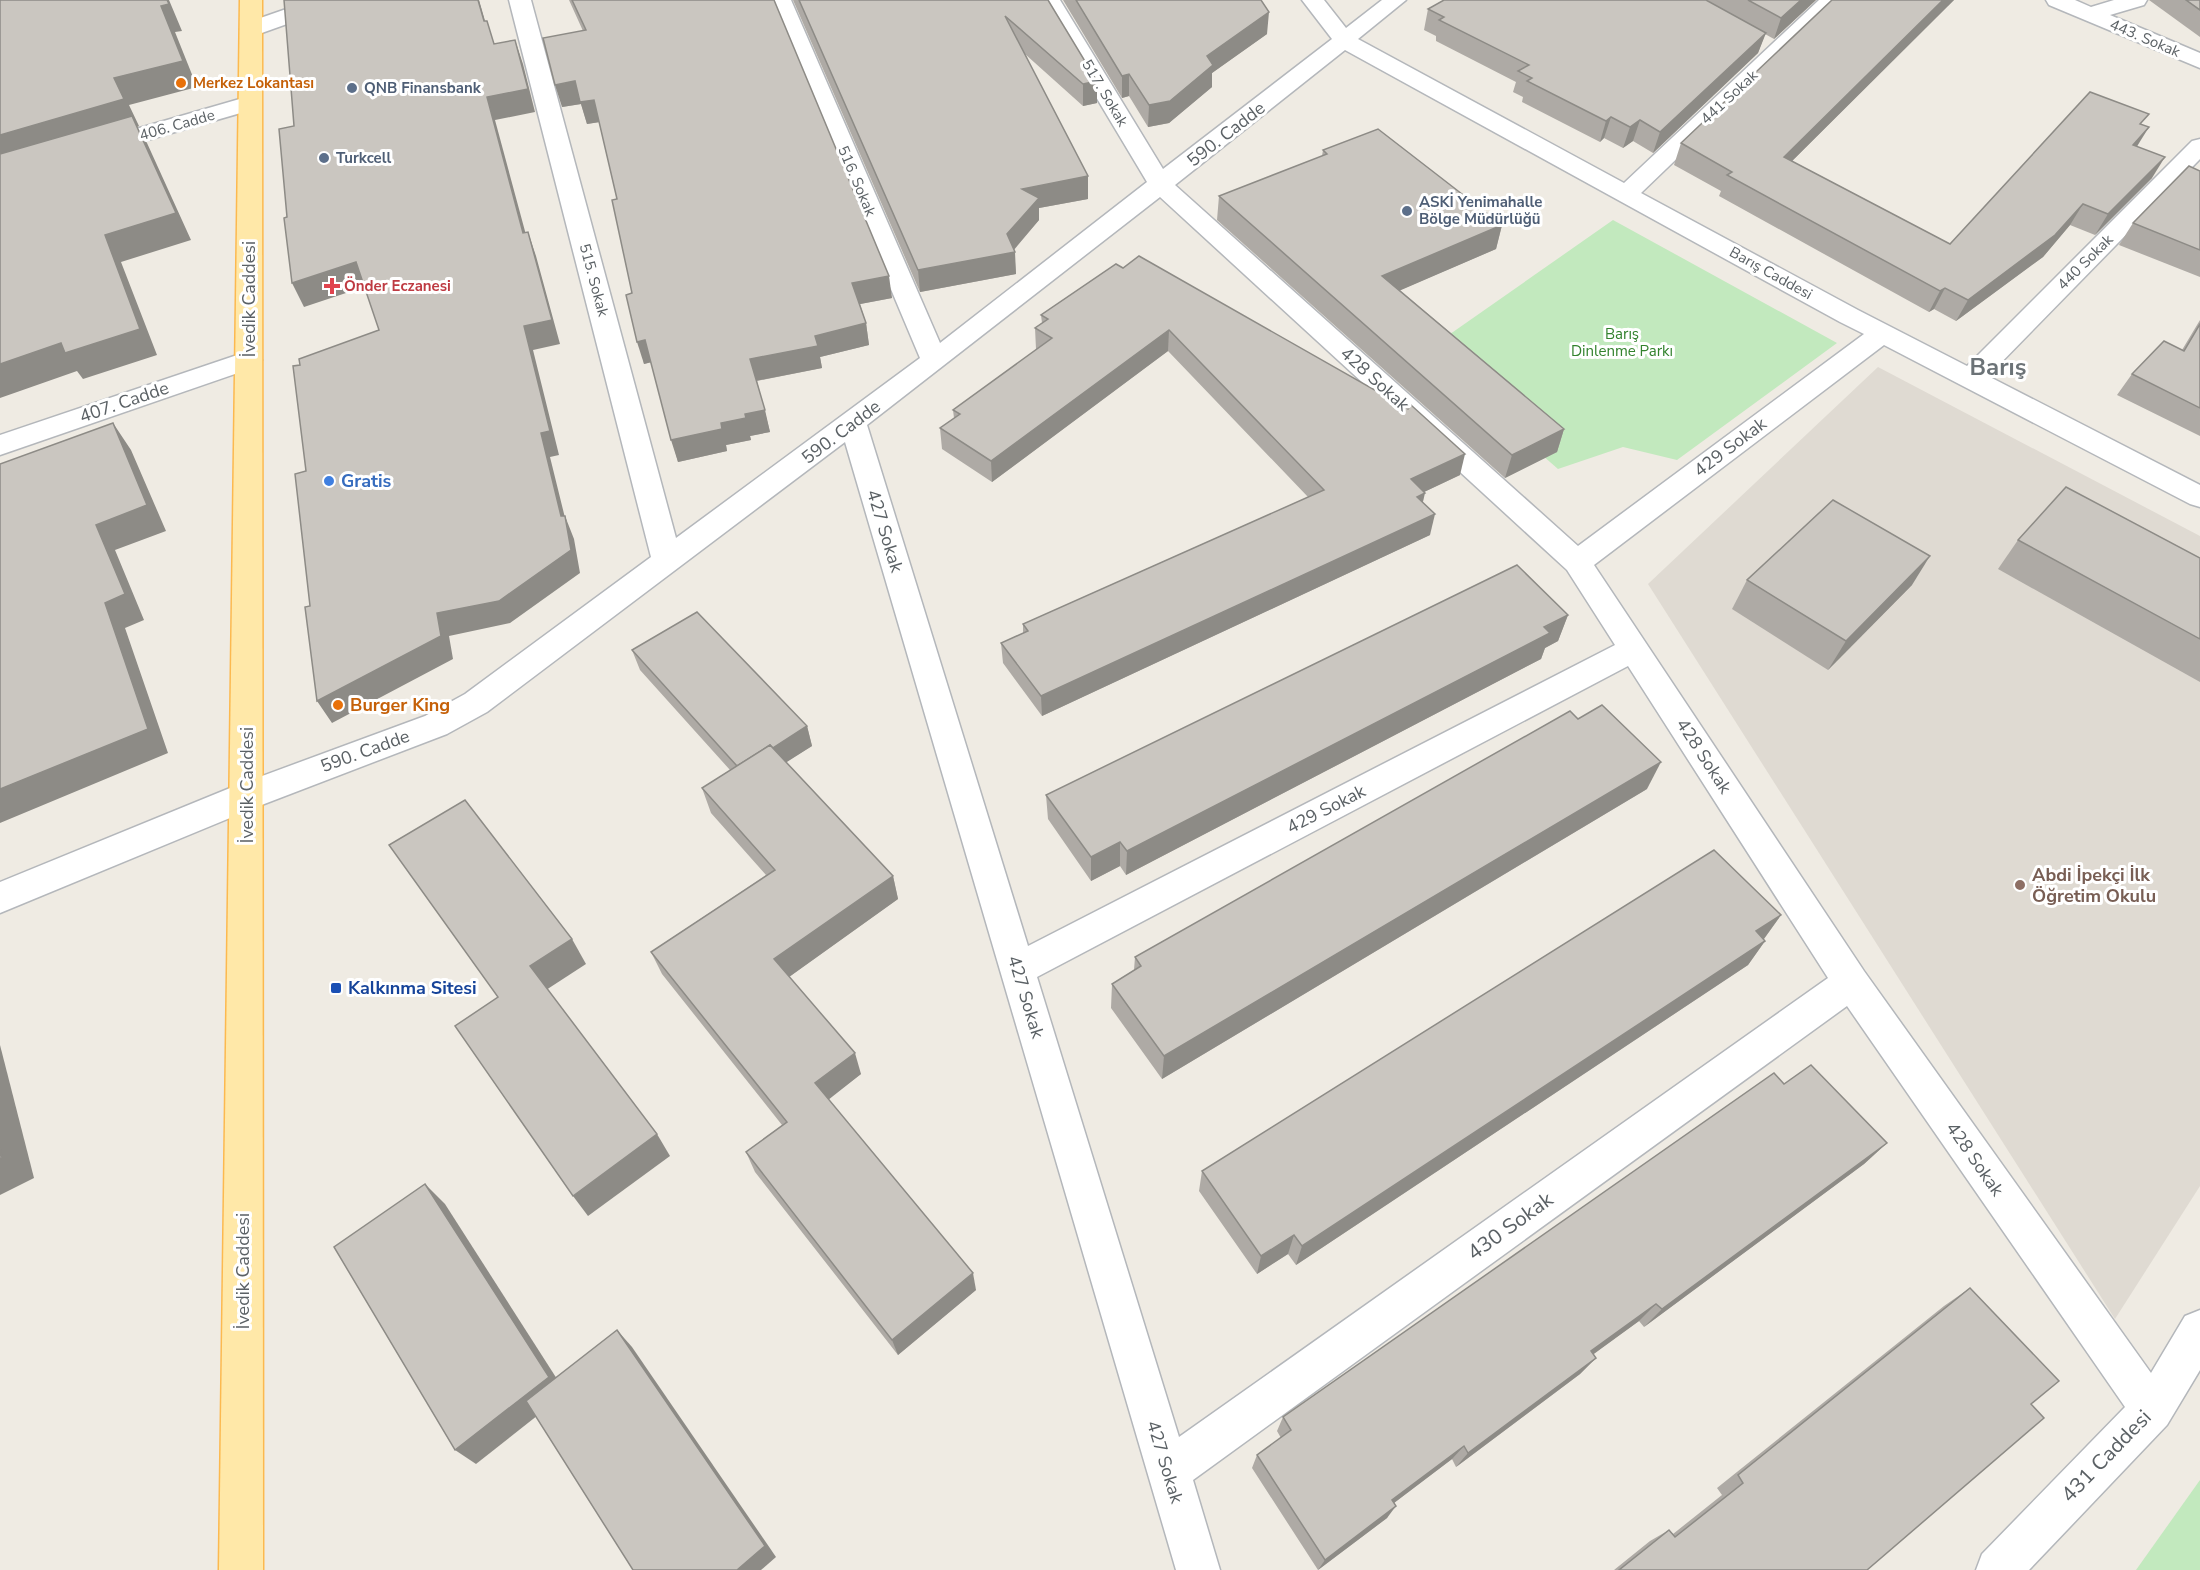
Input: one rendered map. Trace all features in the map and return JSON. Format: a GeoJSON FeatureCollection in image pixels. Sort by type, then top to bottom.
{"type":"FeatureCollection","features":[{"type":"Feature","properties":{"kind":"main road","name":"İvedik Caddesi"},"geometry":{"type":"LineString","coordinates":[[241,1570],[251,0]]}},
{"type":"Feature","properties":{"kind":"street"},"geometry":{"type":"LineString","coordinates":[[251,29],[332,0]]}},
{"type":"Feature","properties":{"kind":"street","name":"515. Sokak"},"geometry":{"type":"LineString","coordinates":[[520,0],[667,561]]}},
{"type":"Feature","properties":{"kind":"street","name":"516. Sokak"},"geometry":{"type":"LineString","coordinates":[[780,0],[934,362]]}},
{"type":"Feature","properties":{"kind":"street","name":"517. Sokak"},"geometry":{"type":"LineString","coordinates":[[1049,0],[1161,185]]}},
{"type":"Feature","properties":{"kind":"street"},"geometry":{"type":"LineString","coordinates":[[1313,0],[1345,41]]}},
{"type":"Feature","properties":{"kind":"street","name":"590. Cadde"},"geometry":{"type":"LineString","coordinates":[[0,898],[247,796],[436,725],[476,703],[934,362],[1395,0]]}},
{"type":"Feature","properties":{"kind":"street","name":"441 Sokak"},"geometry":{"type":"LineString","coordinates":[[1626,194],[1831,0]]}},
{"type":"Feature","properties":{"kind":"street","name":"443. Sokak"},"geometry":{"type":"LineString","coordinates":[[2057,0],[2200,61]]}},
{"type":"Feature","properties":{"kind":"street"},"geometry":{"type":"LineString","coordinates":[[2090,14],[2126,1]]}},
{"type":"Feature","properties":{"kind":"street","name":"Barış Caddesi"},"geometry":{"type":"LineString","coordinates":[[1345,41],[1883,333],[2200,497]]}},
{"type":"Feature","properties":{"kind":"street"},"geometry":{"type":"LineString","coordinates":[[1755,41],[1776,52]]}},
{"type":"Feature","properties":{"kind":"street","name":"406. Cadde"},"geometry":{"type":"LineString","coordinates":[[80,153],[250,103]]}},
{"type":"Feature","properties":{"kind":"street","name":"440 Sokak"},"geometry":{"type":"LineString","coordinates":[[1971,378],[2200,146]]}},
{"type":"Feature","properties":{"kind":"street","name":"428 Sokak"},"geometry":{"type":"LineString","coordinates":[[1161,185],[1577,562],[1851,982],[2152,1410]]}},
{"type":"Feature","properties":{"kind":"street","name":"429 Sokak"},"geometry":{"type":"LineString","coordinates":[[1577,562],[1883,333]]}},
{"type":"Feature","properties":{"kind":"street","name":"407. Cadde"},"geometry":{"type":"LineString","coordinates":[[0,444],[249,360]]}},
{"type":"Feature","properties":{"kind":"street","name":"427 Sokak"},"geometry":{"type":"LineString","coordinates":[[853,423],[1198,1570]]}},
{"type":"Feature","properties":{"kind":"street","name":"429 Sokak"},"geometry":{"type":"LineString","coordinates":[[1018,969],[1634,649]]}},
{"type":"Feature","properties":{"kind":"street","name":"430 Sokak"},"geometry":{"type":"LineString","coordinates":[[1168,1471],[1851,982]]}},
{"type":"Feature","properties":{"kind":"street","name":"431 Caddesi"},"geometry":{"type":"LineString","coordinates":[[1998,1570],[2152,1410],[2200,1331]]}},
{"type":"Feature","properties":{"kind":"shaded area","name":"Abdi İpekçi İlk Öğretim Okulu"},"geometry":{"type":"Polygon","coordinates":[[[1878,367],[2200,536],[2200,1186],[2115,1319],[1648,584],[1878,367]]]}},
{"type":"Feature","properties":{"kind":"green space","name":"Barış Dinlenme Parkı"},"geometry":{"type":"Polygon","coordinates":[[[1613,220],[1837,343],[1677,460],[1623,447],[1558,469],[1422,350],[1453,332],[1613,220]]]}},
{"type":"Feature","properties":{"kind":"green space"},"geometry":{"type":"Polygon","coordinates":[[[2200,1480],[2200,1570],[2136,1570],[2200,1480]]]}},
{"type":"Feature","properties":{"kind":"building"},"geometry":{"type":"Polygon","coordinates":[[[0,0],[167,0],[169,4],[161,6],[183,61],[114,78],[124,99],[0,135],[0,0]]]}},
{"type":"Feature","properties":{"kind":"building"},"geometry":{"type":"Polygon","coordinates":[[[284,0],[478,0],[494,44],[515,40],[528,89],[487,97],[523,233],[528,232],[552,320],[524,326],[550,431],[541,433],[561,516],[565,516],[571,550],[499,601],[437,613],[441,636],[317,701],[305,607],[310,606],[295,474],[306,471],[293,366],[300,365],[299,359],[379,330],[356,262],[292,283],[284,218],[287,217],[279,129],[294,126],[284,0]]]}},
{"type":"Feature","properties":{"kind":"building"},"geometry":{"type":"Polygon","coordinates":[[[572,0],[774,0],[889,276],[852,283],[866,323],[815,336],[818,346],[750,359],[765,410],[745,414],[746,418],[721,423],[722,429],[671,440],[645,340],[637,342],[626,295],[632,293],[612,200],[617,199],[594,100],[580,102],[575,81],[555,85],[543,38],[586,30],[572,0]]]}},
{"type":"Feature","properties":{"kind":"building"},"geometry":{"type":"Polygon","coordinates":[[[799,0],[1048,0],[1097,81],[1083,84],[1005,16],[1088,176],[1022,189],[1039,198],[1007,234],[1015,252],[918,270],[799,0]]]}},
{"type":"Feature","properties":{"kind":"building"},"geometry":{"type":"Polygon","coordinates":[[[1076,0],[1261,0],[1269,12],[1207,56],[1213,65],[1170,101],[1149,105],[1129,74],[1122,76],[1076,0]]]}},
{"type":"Feature","properties":{"kind":"building"},"geometry":{"type":"Polygon","coordinates":[[[1444,0],[1706,0],[1766,33],[1660,132],[1640,120],[1630,127],[1611,117],[1606,121],[1527,81],[1532,78],[1518,71],[1529,65],[1439,20],[1444,17],[1428,9],[1444,0]]]}},
{"type":"Feature","properties":{"kind":"building"},"geometry":{"type":"Polygon","coordinates":[[[1748,0],[1801,0],[1781,18],[1748,0]]]}},
{"type":"Feature","properties":{"kind":"building"},"geometry":{"type":"Polygon","coordinates":[[[1832,0],[1943,0],[1784,157],[1950,244],[2090,92],[2149,114],[2140,124],[2149,127],[2133,145],[2165,157],[2108,214],[2083,204],[2055,235],[1968,300],[1945,288],[1940,291],[1727,175],[1732,172],[1681,143],[1832,0]]]}},
{"type":"Feature","properties":{"kind":"building"},"geometry":{"type":"Polygon","coordinates":[[[2186,0],[2200,0],[2200,10],[2186,0]]]}},
{"type":"Feature","properties":{"kind":"building"},"geometry":{"type":"Polygon","coordinates":[[[132,116],[176,213],[105,235],[140,329],[65,353],[61,343],[0,364],[0,154],[132,116]]]}},
{"type":"Feature","properties":{"kind":"building"},"geometry":{"type":"Polygon","coordinates":[[[1378,129],[1502,225],[1382,276],[1564,429],[1512,455],[1219,196],[1327,154],[1323,150],[1378,129]]]}},
{"type":"Feature","properties":{"kind":"building"},"geometry":{"type":"Polygon","coordinates":[[[2189,166],[2200,171],[2200,250],[2133,223],[2189,166]]]}},
{"type":"Feature","properties":{"kind":"building"},"geometry":{"type":"Polygon","coordinates":[[[1139,256],[1408,409],[1411,405],[1465,454],[1411,479],[1425,493],[1417,497],[1435,514],[1041,696],[1001,643],[1028,631],[1023,624],[1324,490],[1169,330],[991,461],[940,428],[960,414],[953,410],[1052,338],[1035,328],[1048,319],[1041,315],[1116,264],[1123,268],[1139,256]]]}},
{"type":"Feature","properties":{"kind":"building"},"geometry":{"type":"Polygon","coordinates":[[[2200,324],[2200,408],[2132,374],[2164,341],[2184,351],[2200,324]]]}},
{"type":"Feature","properties":{"kind":"building"},"geometry":{"type":"Polygon","coordinates":[[[113,423],[147,505],[96,525],[125,594],[105,603],[148,729],[0,789],[0,464],[113,423]]]}},
{"type":"Feature","properties":{"kind":"building"},"geometry":{"type":"Polygon","coordinates":[[[2066,487],[2200,558],[2200,639],[2018,540],[2066,487]]]}},
{"type":"Feature","properties":{"kind":"building"},"geometry":{"type":"Polygon","coordinates":[[[1833,500],[1930,556],[1846,641],[1747,580],[1833,500]]]}},
{"type":"Feature","properties":{"kind":"building"},"geometry":{"type":"Polygon","coordinates":[[[1517,565],[1568,615],[1544,627],[1550,633],[1127,851],[1120,842],[1091,857],[1046,795],[1517,565]]]}},
{"type":"Feature","properties":{"kind":"building"},"geometry":{"type":"Polygon","coordinates":[[[697,612],[807,726],[773,748],[770,745],[737,766],[632,650],[697,612]]]}},
{"type":"Feature","properties":{"kind":"building"},"geometry":{"type":"Polygon","coordinates":[[[1602,705],[1661,762],[1164,1056],[1112,984],[1141,966],[1135,957],[1570,711],[1578,719],[1602,705]]]}},
{"type":"Feature","properties":{"kind":"building"},"geometry":{"type":"Polygon","coordinates":[[[770,745],[893,876],[774,959],[855,1053],[815,1083],[973,1273],[892,1340],[746,1152],[787,1122],[651,952],[775,870],[702,788],[770,745]]]}},
{"type":"Feature","properties":{"kind":"building"},"geometry":{"type":"Polygon","coordinates":[[[465,800],[572,939],[530,966],[657,1134],[573,1196],[455,1026],[498,997],[389,845],[465,800]]]}},
{"type":"Feature","properties":{"kind":"building"},"geometry":{"type":"Polygon","coordinates":[[[1714,850],[1781,915],[1756,931],[1765,941],[1302,1246],[1294,1235],[1261,1256],[1202,1171],[1714,850]]]}},
{"type":"Feature","properties":{"kind":"building"},"geometry":{"type":"Polygon","coordinates":[[[1811,1065],[1887,1143],[1662,1309],[1656,1304],[1591,1351],[1596,1358],[1468,1453],[1464,1446],[1392,1500],[1396,1506],[1325,1560],[1257,1455],[1291,1430],[1283,1417],[1774,1073],[1784,1084],[1811,1065]]]}},
{"type":"Feature","properties":{"kind":"building"},"geometry":{"type":"Polygon","coordinates":[[[425,1184],[549,1377],[455,1450],[334,1247],[425,1184]]]}},
{"type":"Feature","properties":{"kind":"building"},"geometry":{"type":"Polygon","coordinates":[[[1970,1288],[2059,1381],[2031,1404],[2044,1418],[1867,1570],[1619,1570],[1669,1530],[1675,1537],[1743,1483],[1738,1475],[1970,1288]]]}},
{"type":"Feature","properties":{"kind":"building"},"geometry":{"type":"Polygon","coordinates":[[[617,1330],[765,1546],[737,1570],[633,1570],[526,1401],[617,1330]]]}},
{"type":"Feature","properties":{"kind":"place","name":"Merkez Lokantası"},"geometry":{"type":"Point","coordinates":[181,83]}},
{"type":"Feature","properties":{"kind":"place","name":"QNB Finansbank"},"geometry":{"type":"Point","coordinates":[352,88]}},
{"type":"Feature","properties":{"kind":"place","name":"Turkcell"},"geometry":{"type":"Point","coordinates":[324,158]}},
{"type":"Feature","properties":{"kind":"place","name":"ASKİ Yenimahalle Bölge Müdürlüğü"},"geometry":{"type":"Point","coordinates":[1407,211]}},
{"type":"Feature","properties":{"kind":"place","name":"Önder Eczanesi"},"geometry":{"type":"Point","coordinates":[332,286]}},
{"type":"Feature","properties":{"kind":"place","name":"Gratis"},"geometry":{"type":"Point","coordinates":[329,481]}},
{"type":"Feature","properties":{"kind":"place","name":"Burger King"},"geometry":{"type":"Point","coordinates":[338,705]}},
{"type":"Feature","properties":{"kind":"place","name":"Abdi İpekçi İlk Öğretim Okulu"},"geometry":{"type":"Point","coordinates":[2020,885]}},
{"type":"Feature","properties":{"kind":"place","name":"Kalkınma Sitesi"},"geometry":{"type":"Point","coordinates":[336,988]}},
{"type":"Feature","properties":{"kind":"district","name":"Barış"},"geometry":{"type":"Point","coordinates":[1998,367]}}]}
